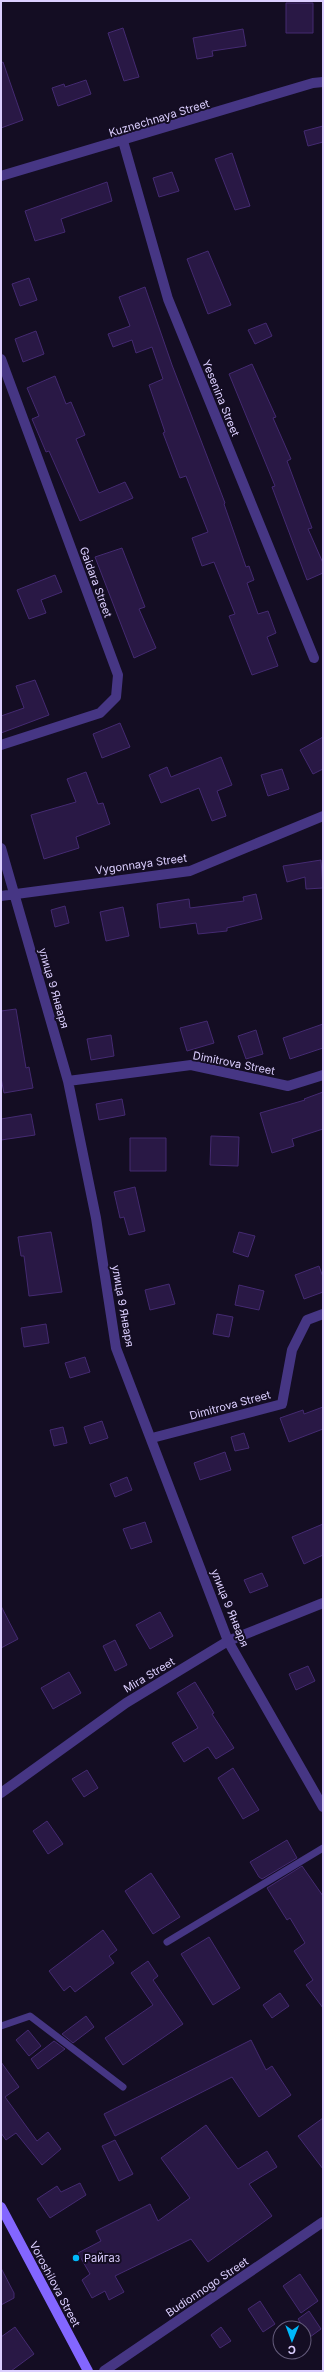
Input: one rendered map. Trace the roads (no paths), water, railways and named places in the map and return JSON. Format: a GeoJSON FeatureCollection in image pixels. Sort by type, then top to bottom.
{"type":"FeatureCollection","features":[{"type":"Feature","properties":{"kind":"main road","name":"Voroshilova Street"},"geometry":{"type":"LineString","coordinates":[[1,2208],[88,2371]]}},
{"type":"Feature","properties":{"kind":"street","name":"Kuznechnaya Street"},"geometry":{"type":"LineString","coordinates":[[1,176],[123,141],[313,83],[323,82]]}},
{"type":"Feature","properties":{"kind":"street","name":"Yesenina Street"},"geometry":{"type":"LineString","coordinates":[[123,141],[168,299],[314,658]]}},
{"type":"Feature","properties":{"kind":"street","name":"Gaidara Street"},"geometry":{"type":"LineString","coordinates":[[1,359],[118,675],[116,697],[100,713],[1,745]]}},
{"type":"Feature","properties":{"kind":"street","name":"Vygonnaya Street"},"geometry":{"type":"LineString","coordinates":[[1,896],[14,893],[190,871],[323,816]]}},
{"type":"Feature","properties":{"kind":"street","name":"улица 9 Января"},"geometry":{"type":"LineString","coordinates":[[1,848],[68,1081],[96,1218],[116,1348],[133,1394],[152,1438],[228,1641],[323,1807]]}},
{"type":"Feature","properties":{"kind":"street","name":"Dimitrova Street"},"geometry":{"type":"LineString","coordinates":[[68,1081],[191,1065],[288,1086],[323,1075]]}},
{"type":"Feature","properties":{"kind":"street","name":"Dimitrova Street"},"geometry":{"type":"LineString","coordinates":[[152,1438],[282,1404],[292,1350],[307,1320],[323,1314]]}},
{"type":"Feature","properties":{"kind":"street","name":"Mira Street"},"geometry":{"type":"LineString","coordinates":[[1,1793],[126,1703],[228,1641],[323,1603]]}},
{"type":"Feature","properties":{"kind":"street","name":"Budionnogo Street"},"geometry":{"type":"LineString","coordinates":[[104,2371],[323,2222]]}},
{"type":"Feature","properties":{"kind":"lane"},"geometry":{"type":"LineString","coordinates":[[168,1942],[323,1848]]}},
{"type":"Feature","properties":{"kind":"lane"},"geometry":{"type":"LineString","coordinates":[[1,2026],[30,2016],[123,2087]]}},
{"type":"Feature","properties":{"kind":"place","name":"Райгаз"},"geometry":{"type":"Point","coordinates":[76,2258]}}]}
